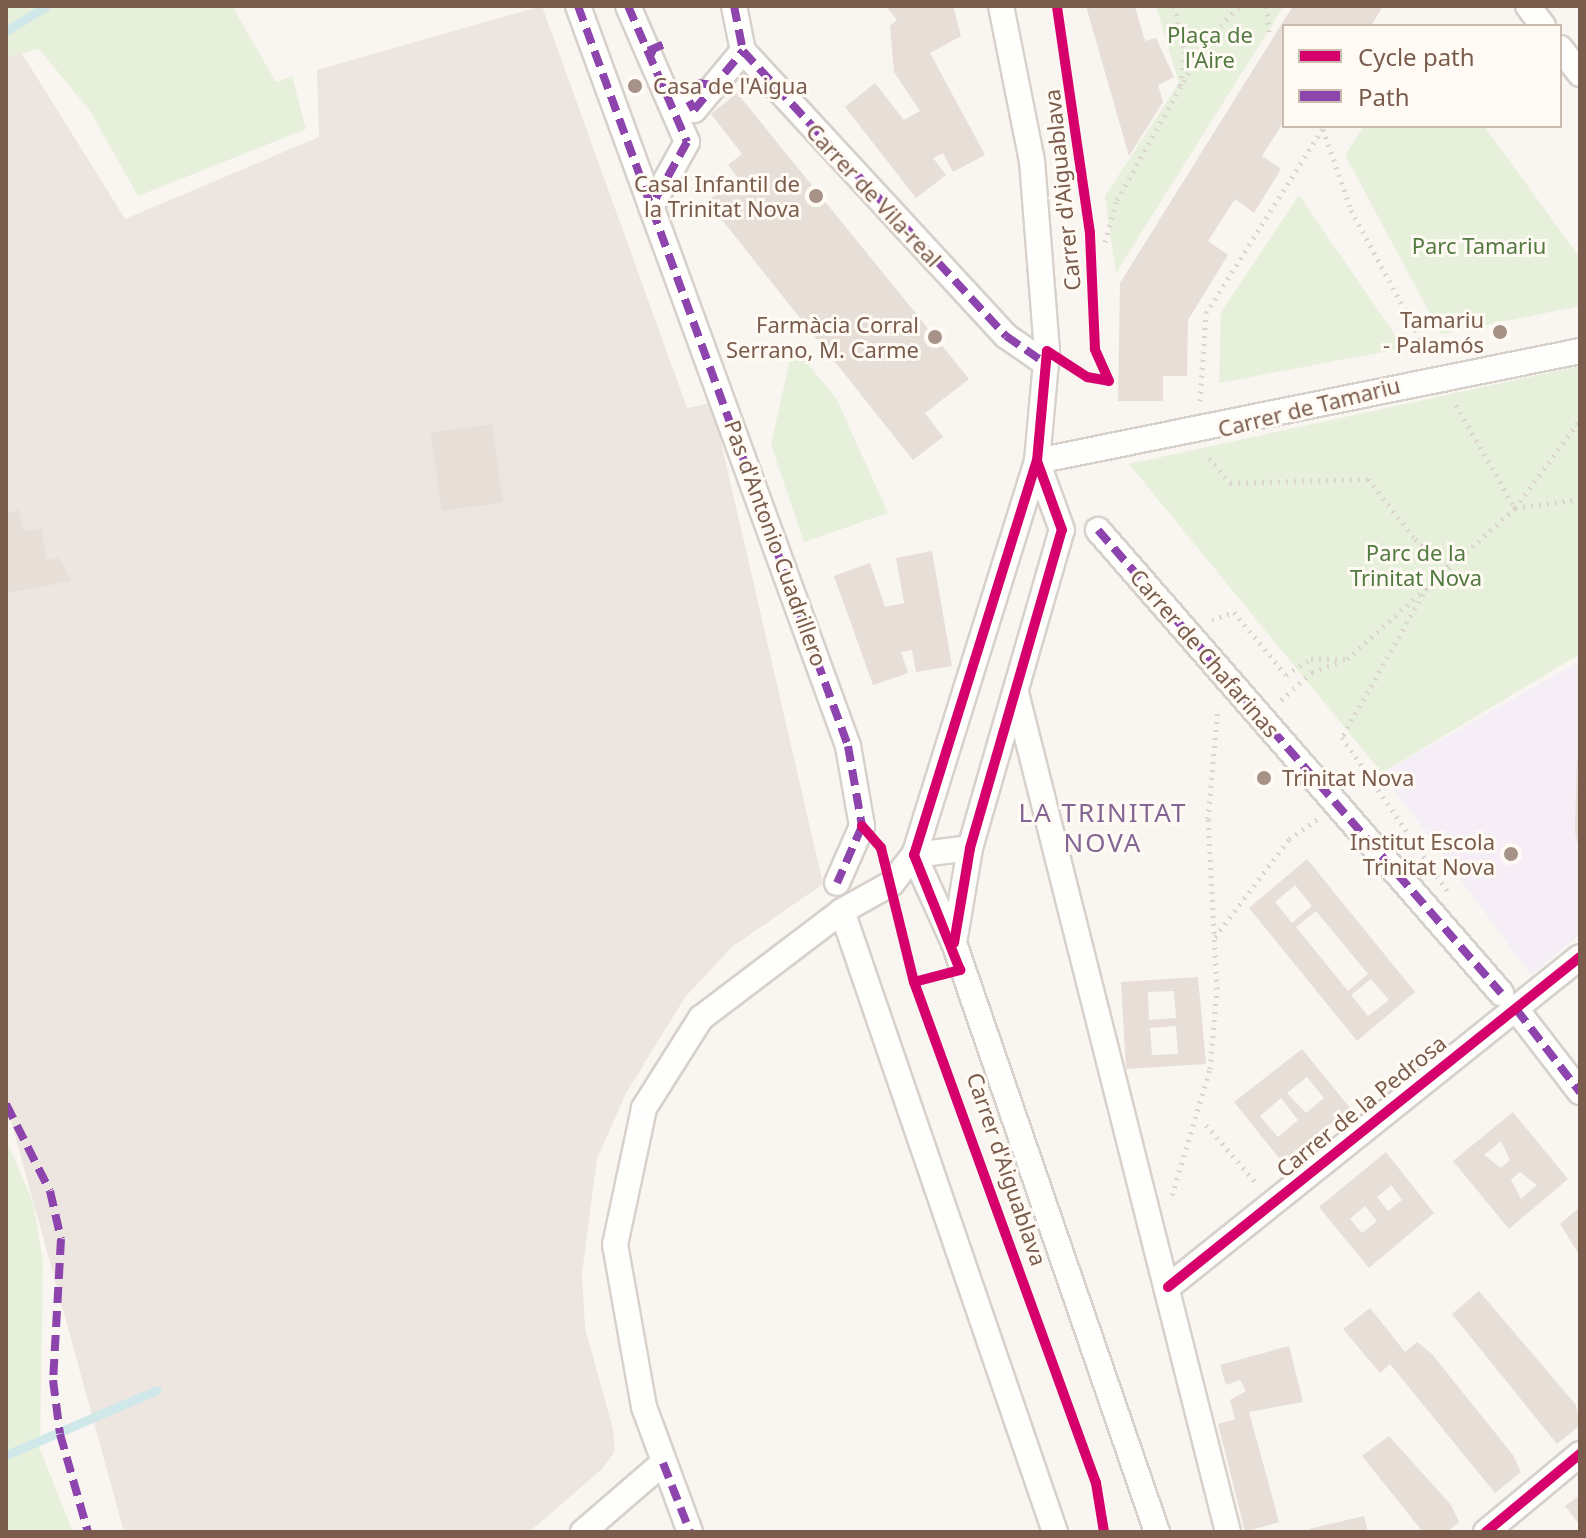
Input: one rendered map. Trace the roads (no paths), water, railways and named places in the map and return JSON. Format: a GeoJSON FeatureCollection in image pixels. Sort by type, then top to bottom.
{"type":"FeatureCollection","features":[{"type":"Feature","properties":{"kind":"street","name":"Pas d'Antonio Cuadrillero"},"geometry":{"type":"LineString","coordinates":[[578,6],[848,746],[862,826],[837,883]]}},
{"type":"Feature","properties":{"kind":"street"},"geometry":{"type":"LineString","coordinates":[[628,6],[659,51],[687,142],[651,207]]}},
{"type":"Feature","properties":{"kind":"street"},"geometry":{"type":"LineString","coordinates":[[700,90],[743,51],[734,6]]}},
{"type":"Feature","properties":{"kind":"street","name":"Carrer d'Aiguablava"},"geometry":{"type":"LineString","coordinates":[[1001,6],[1032,161],[1045,363],[1037,461],[914,855],[954,943],[1157,1532]]}},
{"type":"Feature","properties":{"kind":"street"},"geometry":{"type":"LineString","coordinates":[[1528,6],[1542,24]]}},
{"type":"Feature","properties":{"kind":"street","name":"Carrer de Vila-real"},"geometry":{"type":"LineString","coordinates":[[743,51],[1006,336],[1045,363]]}},
{"type":"Feature","properties":{"kind":"street"},"geometry":{"type":"LineString","coordinates":[[1562,51],[1580,74]]}},
{"type":"Feature","properties":{"kind":"street","name":"Carrer de Tamariu"},"geometry":{"type":"LineString","coordinates":[[1037,461],[1580,351]]}},
{"type":"Feature","properties":{"kind":"street","name":"Carrer d'Aiguablava"},"geometry":{"type":"LineString","coordinates":[[954,943],[970,848],[1062,530],[1037,461]]}},
{"type":"Feature","properties":{"kind":"street","name":"Carrer de Chafarinas"},"geometry":{"type":"LineString","coordinates":[[1098,530],[1509,1001],[1580,1092]]}},
{"type":"Feature","properties":{"kind":"street"},"geometry":{"type":"LineString","coordinates":[[1016,693],[1228,1532]]}},
{"type":"Feature","properties":{"kind":"street"},"geometry":{"type":"LineString","coordinates":[[690,1532],[644,1407],[615,1245],[644,1108],[701,1018],[842,911],[892,883],[914,855],[970,848]]}},
{"type":"Feature","properties":{"kind":"street"},"geometry":{"type":"LineString","coordinates":[[842,911],[1055,1532]]}},
{"type":"Feature","properties":{"kind":"street","name":"Carrer de la Pedrosa"},"geometry":{"type":"LineString","coordinates":[[1168,1287],[1509,1001],[1580,957]]}},
{"type":"Feature","properties":{"kind":"street"},"geometry":{"type":"LineString","coordinates":[[1486,1532],[1580,1454]]}},
{"type":"Feature","properties":{"kind":"street"},"geometry":{"type":"LineString","coordinates":[[583,1532],[663,1463]]}},
{"type":"Feature","properties":{"kind":"waterway"},"geometry":{"type":"LineString","coordinates":[[6,31],[46,6]]}},
{"type":"Feature","properties":{"kind":"waterway"},"geometry":{"type":"LineString","coordinates":[[6,1455],[157,1390]]}},
{"type":"Feature","properties":{"kind":"place","name":"Casa de l'Aigua"},"geometry":{"type":"Point","coordinates":[635,86]}},
{"type":"Feature","properties":{"kind":"place","name":"Casal Infantil de la Trinitat Nova"},"geometry":{"type":"Point","coordinates":[816,196]}},
{"type":"Feature","properties":{"kind":"place","name":"Tamariu - Palamós"},"geometry":{"type":"Point","coordinates":[1500,332]}},
{"type":"Feature","properties":{"kind":"place","name":"Farmàcia Corral Serrano, M. Carme"},"geometry":{"type":"Point","coordinates":[935,337]}},
{"type":"Feature","properties":{"kind":"place","name":"Trinitat Nova"},"geometry":{"type":"Point","coordinates":[1264,778]}},
{"type":"Feature","properties":{"kind":"place","name":"Institut Escola Trinitat Nova"},"geometry":{"type":"Point","coordinates":[1511,854]}},
{"type":"Feature","properties":{"kind":"district","name":"LA TRINITAT NOVA"},"geometry":{"type":"Point","coordinates":[1103,828]}},
{"type":"Feature","properties":{"kind":"park label","name":"Plaça de l'Aire"},"geometry":{"type":"Point","coordinates":[1210,46]}},
{"type":"Feature","properties":{"kind":"park label","name":"Parc Tamariu"},"geometry":{"type":"Point","coordinates":[1479,246]}},
{"type":"Feature","properties":{"kind":"park label","name":"Parc de la Trinitat Nova"},"geometry":{"type":"Point","coordinates":[1416,564]}}]}
